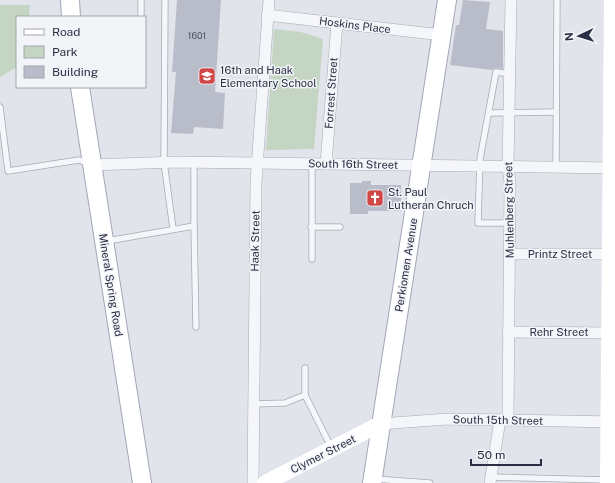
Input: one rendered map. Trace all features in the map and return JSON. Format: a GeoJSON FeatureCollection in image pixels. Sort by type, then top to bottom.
{"type":"FeatureCollection","features":[{"type":"Feature","properties":{"kind":"main road"},"geometry":{"type":"LineString","coordinates":[[70,0],[71,16]]}},
{"type":"Feature","properties":{"kind":"main road","name":"Perkiomen Avenue"},"geometry":{"type":"LineString","coordinates":[[372,481],[447,0]]}},
{"type":"Feature","properties":{"kind":"main road","name":"Mineral Spring Road"},"geometry":{"type":"LineString","coordinates":[[80,88],[142,483]]}},
{"type":"Feature","properties":{"kind":"street","name":"Haak Street"},"geometry":{"type":"LineString","coordinates":[[253,483],[257,163],[268,0]]}},
{"type":"Feature","properties":{"kind":"street","name":"Muhlenberg Street"},"geometry":{"type":"LineString","coordinates":[[491,480],[504,420],[508,332],[510,183],[508,166],[511,0]]}},
{"type":"Feature","properties":{"kind":"street"},"geometry":{"type":"LineString","coordinates":[[609,475],[612,422],[609,333],[612,295],[610,254],[613,168],[612,0]]}},
{"type":"Feature","properties":{"kind":"street","name":"Hoskins Place"},"geometry":{"type":"LineString","coordinates":[[268,15],[442,35]]}},
{"type":"Feature","properties":{"kind":"street","name":"Forrest Street"},"geometry":{"type":"LineString","coordinates":[[326,164],[337,23]]}},
{"type":"Feature","properties":{"kind":"street","name":"South 16th Street"},"geometry":{"type":"LineString","coordinates":[[92,165],[194,162],[613,168]]}},
{"type":"Feature","properties":{"kind":"street","name":"Printz Street"},"geometry":{"type":"LineString","coordinates":[[510,254],[610,254]]}},
{"type":"Feature","properties":{"kind":"street","name":"Rehr Street"},"geometry":{"type":"LineString","coordinates":[[508,332],[609,333]]}},
{"type":"Feature","properties":{"kind":"street","name":"South 15th Street"},"geometry":{"type":"LineString","coordinates":[[380,424],[447,420],[612,422]]}},
{"type":"Feature","properties":{"kind":"street","name":"Clymer Street"},"geometry":{"type":"LineString","coordinates":[[265,483],[380,424]]}},
{"type":"Feature","properties":{"kind":"lane"},"geometry":{"type":"LineString","coordinates":[[141,0],[141,16]]}},
{"type":"Feature","properties":{"kind":"lane"},"geometry":{"type":"LineString","coordinates":[[165,0],[164,162],[173,229]]}},
{"type":"Feature","properties":{"kind":"lane"},"geometry":{"type":"LineString","coordinates":[[556,167],[555,112],[557,0]]}},
{"type":"Feature","properties":{"kind":"lane"},"geometry":{"type":"LineString","coordinates":[[510,74],[496,72],[479,166],[478,223],[510,223]]}},
{"type":"Feature","properties":{"kind":"lane"},"geometry":{"type":"LineString","coordinates":[[0,107],[8,171],[79,160],[92,165]]}},
{"type":"Feature","properties":{"kind":"lane"},"geometry":{"type":"LineString","coordinates":[[488,113],[555,112]]}},
{"type":"Feature","properties":{"kind":"lane"},"geometry":{"type":"LineString","coordinates":[[194,162],[196,327]]}},
{"type":"Feature","properties":{"kind":"lane"},"geometry":{"type":"LineString","coordinates":[[312,164],[312,259]]}},
{"type":"Feature","properties":{"kind":"lane"},"geometry":{"type":"LineString","coordinates":[[104,242],[194,226]]}},
{"type":"Feature","properties":{"kind":"lane"},"geometry":{"type":"LineString","coordinates":[[311,227],[340,227]]}},
{"type":"Feature","properties":{"kind":"lane"},"geometry":{"type":"LineString","coordinates":[[305,368],[305,396],[332,449]]}},
{"type":"Feature","properties":{"kind":"lane"},"geometry":{"type":"LineString","coordinates":[[254,404],[285,403],[305,396]]}},
{"type":"Feature","properties":{"kind":"lane"},"geometry":{"type":"LineString","coordinates":[[491,480],[550,481],[609,475]]}},
{"type":"Feature","properties":{"kind":"lane"},"geometry":{"type":"LineString","coordinates":[[372,481],[430,483]]}},
{"type":"Feature","properties":{"kind":"green space"},"geometry":{"type":"Polygon","coordinates":[[[0,5],[30,5],[29,16],[16,16],[16,68],[0,77],[0,5]]]}},
{"type":"Feature","properties":{"kind":"green space"},"geometry":{"type":"Polygon","coordinates":[[[274,29],[301,32],[323,39],[314,149],[266,150],[274,29]]]}},
{"type":"Feature","properties":{"kind":"building"},"geometry":{"type":"Polygon","coordinates":[[[177,0],[221,0],[215,92],[225,93],[223,129],[194,127],[193,134],[171,133],[176,72],[172,72],[177,0]]]}},
{"type":"Feature","properties":{"kind":"building"},"geometry":{"type":"Polygon","coordinates":[[[463,0],[490,2],[486,29],[503,31],[503,69],[495,68],[492,70],[450,65],[456,25],[459,25],[463,0]]]}},
{"type":"Feature","properties":{"kind":"building","name":"St. Paul Lutheran Chruch"},"geometry":{"type":"Polygon","coordinates":[[[362,181],[371,181],[371,185],[401,185],[401,211],[368,211],[368,214],[350,214],[350,183],[362,183],[362,181]]]}},
{"type":"Feature","properties":{"kind":"place","name":"16th and Haak Elementary School"},"geometry":{"type":"Point","coordinates":[207,76]}},
{"type":"Feature","properties":{"kind":"place","name":"St. Paul Lutheran Chruch"},"geometry":{"type":"Point","coordinates":[375,198]}}]}
